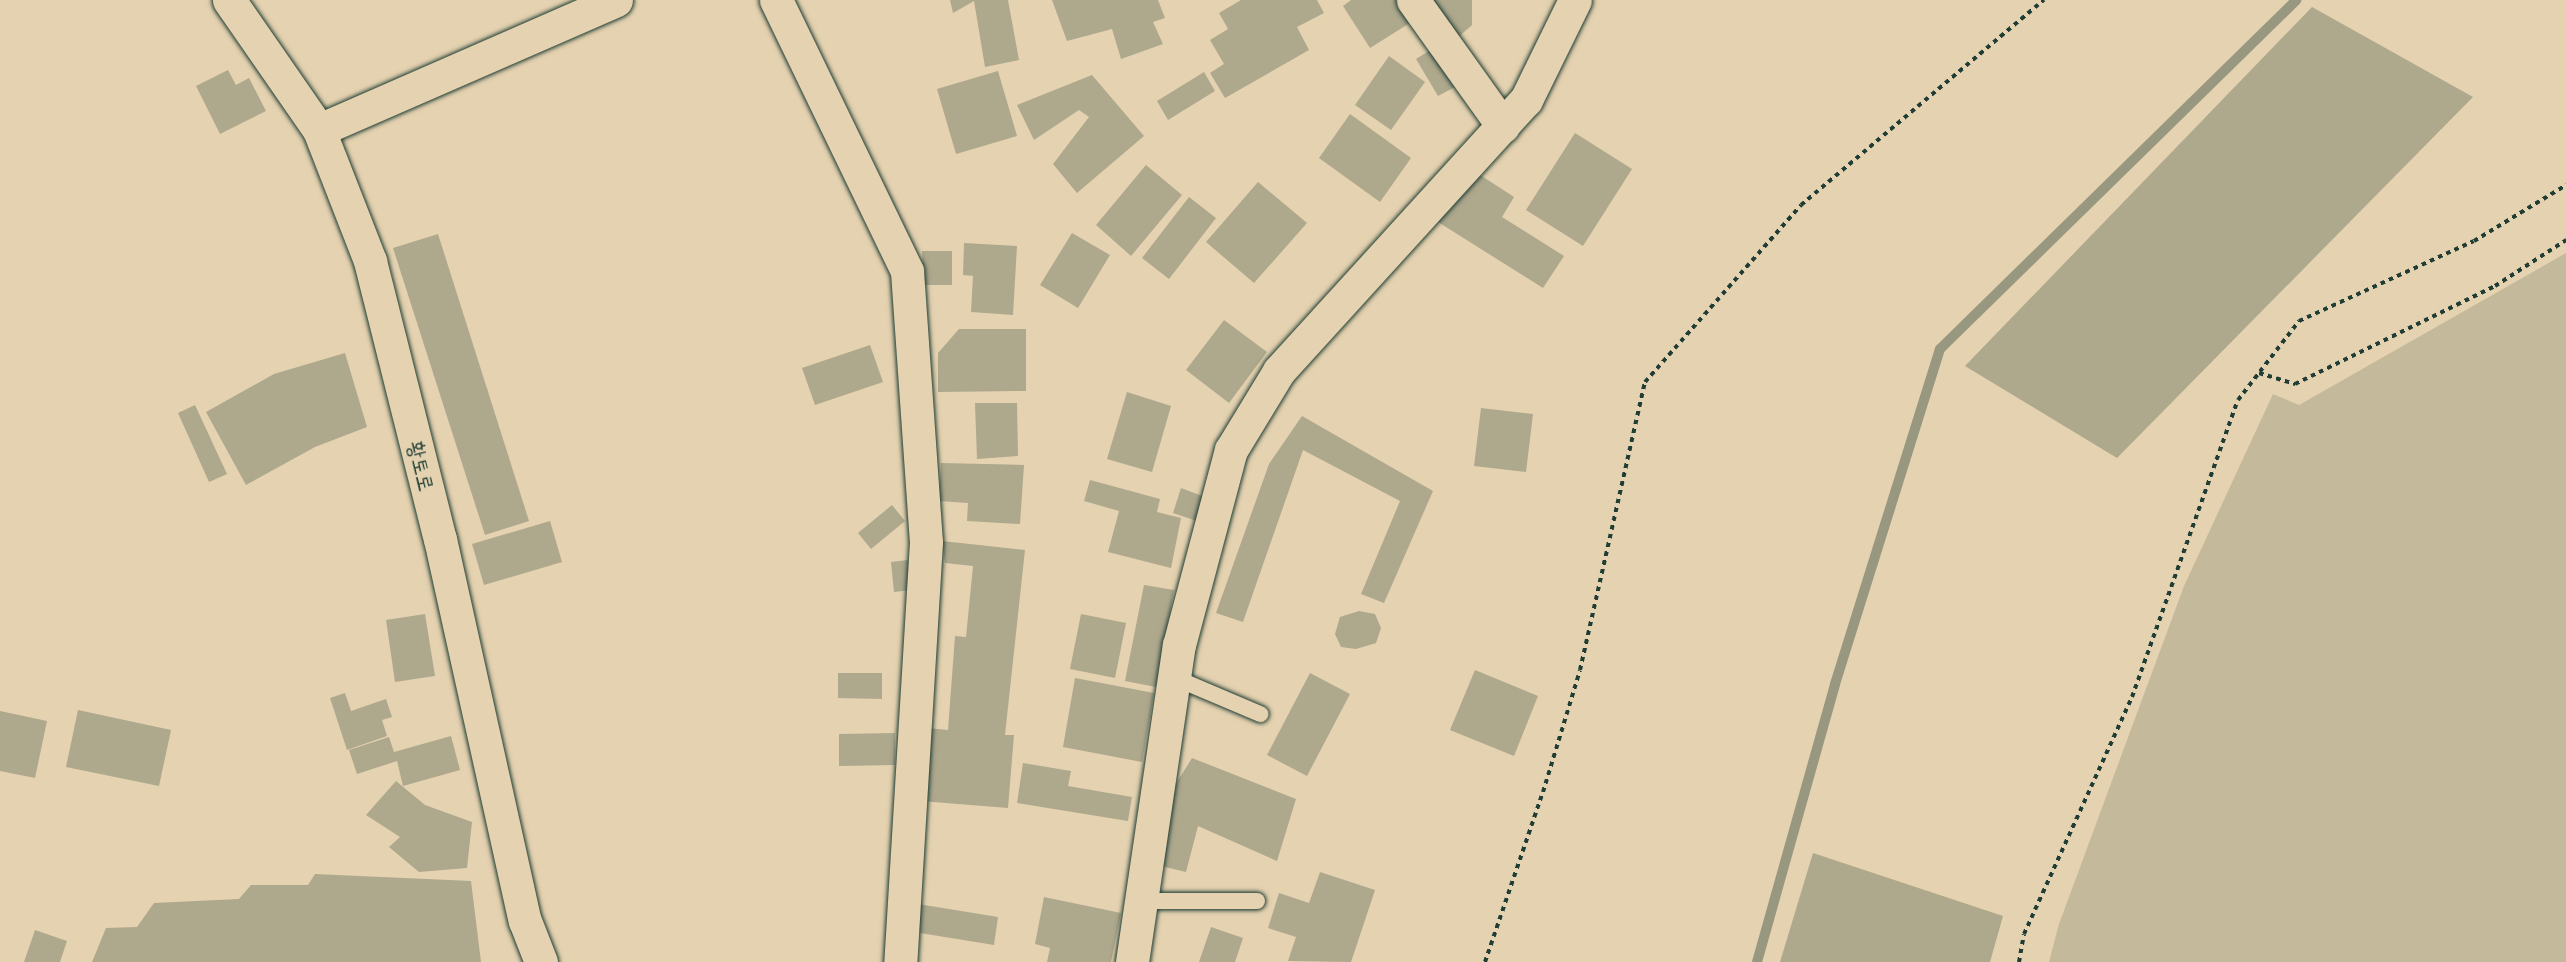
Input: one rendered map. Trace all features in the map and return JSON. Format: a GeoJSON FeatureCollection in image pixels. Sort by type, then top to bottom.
{"type":"FeatureCollection","features":[{"type":"Feature","properties":{"kind":"street","name":"황토로"},"geometry":{"type":"LineString","coordinates":[[229,0],[319,130],[370,261],[440,539],[525,921],[541,962]]}},
{"type":"Feature","properties":{"kind":"street"},"geometry":{"type":"LineString","coordinates":[[319,130],[616,0]]}},
{"type":"Feature","properties":{"kind":"street"},"geometry":{"type":"LineString","coordinates":[[776,0],[907,271],[926,542],[900,962]]}},
{"type":"Feature","properties":{"kind":"street"},"geometry":{"type":"LineString","coordinates":[[1413,0],[1503,126]]}},
{"type":"Feature","properties":{"kind":"street"},"geometry":{"type":"LineString","coordinates":[[1132,962],[1173,677],[1205,540],[1231,450],[1279,371],[1526,100],[1575,0]]}},
{"type":"Feature","properties":{"kind":"lane"},"geometry":{"type":"LineString","coordinates":[[1173,677],[1260,714]]}},
{"type":"Feature","properties":{"kind":"lane"},"geometry":{"type":"LineString","coordinates":[[1140,901],[1257,901]]}},
{"type":"Feature","properties":{"kind":"path"},"geometry":{"type":"LineString","coordinates":[[1485,962],[1544,792],[1580,670],[1645,382],[1801,205],[2044,0]]}},
{"type":"Feature","properties":{"kind":"path"},"geometry":{"type":"LineString","coordinates":[[2019,962],[2024,934],[2132,697],[2238,400],[2299,321],[2474,241],[2566,185]]}},
{"type":"Feature","properties":{"kind":"path"},"geometry":{"type":"LineString","coordinates":[[2259,373],[2295,384],[2495,286],[2566,240]]}},
{"type":"Feature","properties":{"kind":"shaded area"},"geometry":{"type":"Polygon","coordinates":[[[2566,253],[2566,962],[2049,962],[2059,924],[2184,586],[2273,394],[2299,405],[2566,253]]]}},
{"type":"Feature","properties":{"kind":"building"},"geometry":{"type":"Polygon","coordinates":[[[950,0],[1008,0],[1019,60],[985,67],[974,1],[953,13],[950,0]]]}},
{"type":"Feature","properties":{"kind":"building"},"geometry":{"type":"Polygon","coordinates":[[[1052,0],[1158,0],[1165,18],[1153,22],[1163,44],[1121,59],[1112,29],[1067,41],[1052,0]]]}},
{"type":"Feature","properties":{"kind":"building"},"geometry":{"type":"Polygon","coordinates":[[[1241,0],[1317,0],[1324,13],[1297,27],[1309,50],[1225,98],[1210,73],[1224,64],[1210,40],[1228,29],[1219,13],[1241,0]]]}},
{"type":"Feature","properties":{"kind":"building"},"geometry":{"type":"Polygon","coordinates":[[[1351,0],[1399,0],[1413,21],[1370,48],[1343,6],[1351,0]]]}},
{"type":"Feature","properties":{"kind":"building"},"geometry":{"type":"Polygon","coordinates":[[[1429,0],[1472,0],[1472,25],[1455,40],[1429,0]]]}},
{"type":"Feature","properties":{"kind":"building"},"geometry":{"type":"Polygon","coordinates":[[[2312,7],[2473,97],[2117,458],[1965,366],[2312,7]]]}},
{"type":"Feature","properties":{"kind":"building"},"geometry":{"type":"Polygon","coordinates":[[[1432,49],[1455,87],[1438,96],[1416,59],[1432,49]]]}},
{"type":"Feature","properties":{"kind":"building"},"geometry":{"type":"Polygon","coordinates":[[[1389,56],[1425,82],[1391,130],[1355,105],[1389,56]]]}},
{"type":"Feature","properties":{"kind":"building"},"geometry":{"type":"Polygon","coordinates":[[[228,70],[236,85],[249,78],[266,111],[220,134],[196,86],[228,70]]]}},
{"type":"Feature","properties":{"kind":"building"},"geometry":{"type":"Polygon","coordinates":[[[998,71],[1017,136],[956,154],[937,89],[998,71]]]}},
{"type":"Feature","properties":{"kind":"building"},"geometry":{"type":"Polygon","coordinates":[[[1204,72],[1215,91],[1168,120],[1157,101],[1204,72]]]}},
{"type":"Feature","properties":{"kind":"building"},"geometry":{"type":"Polygon","coordinates":[[[1092,75],[1144,136],[1077,193],[1053,164],[1089,117],[1079,110],[1034,140],[1017,105],[1092,75]]]}},
{"type":"Feature","properties":{"kind":"building"},"geometry":{"type":"Polygon","coordinates":[[[1350,114],[1411,158],[1380,202],[1319,158],[1350,114]]]}},
{"type":"Feature","properties":{"kind":"building"},"geometry":{"type":"Polygon","coordinates":[[[1575,133],[1632,169],[1583,246],[1526,210],[1575,133]]]}},
{"type":"Feature","properties":{"kind":"building"},"geometry":{"type":"Polygon","coordinates":[[[1146,165],[1182,195],[1131,256],[1096,225],[1146,165]]]}},
{"type":"Feature","properties":{"kind":"building"},"geometry":{"type":"Polygon","coordinates":[[[1471,169],[1514,197],[1502,217],[1564,256],[1543,288],[1438,222],[1471,169]]]}},
{"type":"Feature","properties":{"kind":"building"},"geometry":{"type":"Polygon","coordinates":[[[1258,182],[1307,223],[1254,283],[1206,242],[1258,182]]]}},
{"type":"Feature","properties":{"kind":"building"},"geometry":{"type":"Polygon","coordinates":[[[1189,197],[1216,218],[1169,279],[1142,258],[1189,197]]]}},
{"type":"Feature","properties":{"kind":"building"},"geometry":{"type":"Polygon","coordinates":[[[1072,233],[1110,255],[1078,308],[1040,285],[1072,233]]]}},
{"type":"Feature","properties":{"kind":"building"},"geometry":{"type":"Polygon","coordinates":[[[438,234],[529,521],[485,535],[393,248],[438,234]]]}},
{"type":"Feature","properties":{"kind":"building"},"geometry":{"type":"Polygon","coordinates":[[[964,243],[1017,246],[1013,315],[971,312],[973,276],[963,275],[964,243]]]}},
{"type":"Feature","properties":{"kind":"building"},"geometry":{"type":"Polygon","coordinates":[[[922,251],[952,251],[952,285],[923,285],[922,251]]]}},
{"type":"Feature","properties":{"kind":"building"},"geometry":{"type":"Polygon","coordinates":[[[1224,320],[1267,352],[1229,403],[1186,370],[1224,320]]]}},
{"type":"Feature","properties":{"kind":"building"},"geometry":{"type":"Polygon","coordinates":[[[959,329],[1026,329],[1026,391],[938,392],[938,353],[959,329]]]}},
{"type":"Feature","properties":{"kind":"building"},"geometry":{"type":"Polygon","coordinates":[[[870,345],[883,382],[815,405],[802,368],[870,345]]]}},
{"type":"Feature","properties":{"kind":"building"},"geometry":{"type":"Polygon","coordinates":[[[345,353],[367,427],[315,447],[246,485],[206,412],[274,374],[345,353]]]}},
{"type":"Feature","properties":{"kind":"building"},"geometry":{"type":"Polygon","coordinates":[[[1127,392],[1171,406],[1152,472],[1107,459],[1127,392]]]}},
{"type":"Feature","properties":{"kind":"building"},"geometry":{"type":"Polygon","coordinates":[[[975,403],[1017,403],[1018,456],[977,459],[975,403]]]}},
{"type":"Feature","properties":{"kind":"building"},"geometry":{"type":"Polygon","coordinates":[[[195,405],[227,474],[209,482],[178,413],[195,405]]]}},
{"type":"Feature","properties":{"kind":"building"},"geometry":{"type":"Polygon","coordinates":[[[1481,408],[1533,414],[1526,472],[1474,466],[1481,408]]]}},
{"type":"Feature","properties":{"kind":"building"},"geometry":{"type":"Polygon","coordinates":[[[1302,416],[1433,491],[1384,603],[1361,594],[1400,501],[1303,450],[1243,622],[1216,613],[1269,464],[1302,416]]]}},
{"type":"Feature","properties":{"kind":"building"},"geometry":{"type":"Polygon","coordinates":[[[941,463],[1024,465],[1020,524],[967,521],[968,503],[939,501],[941,463]]]}},
{"type":"Feature","properties":{"kind":"building"},"geometry":{"type":"Polygon","coordinates":[[[1090,480],[1160,499],[1157,512],[1181,518],[1171,568],[1108,552],[1119,511],[1084,501],[1090,480]]]}},
{"type":"Feature","properties":{"kind":"building"},"geometry":{"type":"Polygon","coordinates":[[[1181,488],[1205,497],[1197,521],[1173,513],[1181,488]]]}},
{"type":"Feature","properties":{"kind":"building"},"geometry":{"type":"Polygon","coordinates":[[[892,505],[905,521],[871,549],[858,533],[892,505]]]}},
{"type":"Feature","properties":{"kind":"building"},"geometry":{"type":"Polygon","coordinates":[[[550,521],[562,562],[484,585],[472,544],[550,521]]]}},
{"type":"Feature","properties":{"kind":"building"},"geometry":{"type":"Polygon","coordinates":[[[942,541],[1025,550],[1005,735],[1014,735],[1008,808],[921,801],[927,728],[948,730],[955,636],[966,637],[973,566],[945,563],[942,541]]]}},
{"type":"Feature","properties":{"kind":"building"},"geometry":{"type":"Polygon","coordinates":[[[908,560],[912,590],[894,592],[891,562],[908,560]]]}},
{"type":"Feature","properties":{"kind":"building"},"geometry":{"type":"Polygon","coordinates":[[[1144,585],[1174,590],[1156,687],[1125,681],[1144,585]]]}},
{"type":"Feature","properties":{"kind":"building"},"geometry":{"type":"Polygon","coordinates":[[[1359,611],[1375,614],[1381,628],[1376,643],[1356,649],[1341,647],[1335,634],[1340,617],[1359,611]]]}},
{"type":"Feature","properties":{"kind":"building"},"geometry":{"type":"Polygon","coordinates":[[[425,614],[435,676],[395,682],[386,620],[425,614]]]}},
{"type":"Feature","properties":{"kind":"building"},"geometry":{"type":"Polygon","coordinates":[[[1081,614],[1126,623],[1115,678],[1070,669],[1081,614]]]}},
{"type":"Feature","properties":{"kind":"building"},"geometry":{"type":"Polygon","coordinates":[[[1475,670],[1538,696],[1514,756],[1450,730],[1475,670]]]}},
{"type":"Feature","properties":{"kind":"building"},"geometry":{"type":"Polygon","coordinates":[[[838,673],[882,673],[882,699],[838,698],[838,673]]]}},
{"type":"Feature","properties":{"kind":"building"},"geometry":{"type":"Polygon","coordinates":[[[1310,673],[1350,694],[1307,776],[1267,755],[1310,673]]]}},
{"type":"Feature","properties":{"kind":"building"},"geometry":{"type":"Polygon","coordinates":[[[1075,678],[1154,693],[1142,762],[1063,747],[1075,678]]]}},
{"type":"Feature","properties":{"kind":"building"},"geometry":{"type":"Polygon","coordinates":[[[345,693],[351,711],[386,699],[392,717],[382,720],[387,736],[347,750],[330,698],[345,693]]]}},
{"type":"Feature","properties":{"kind":"building"},"geometry":{"type":"Polygon","coordinates":[[[78,710],[171,730],[159,786],[66,767],[78,710]]]}},
{"type":"Feature","properties":{"kind":"building"},"geometry":{"type":"Polygon","coordinates":[[[0,711],[47,721],[35,778],[0,771],[0,711]]]}},
{"type":"Feature","properties":{"kind":"building"},"geometry":{"type":"Polygon","coordinates":[[[895,733],[895,765],[839,766],[839,734],[895,733]]]}},
{"type":"Feature","properties":{"kind":"building"},"geometry":{"type":"Polygon","coordinates":[[[451,736],[460,770],[403,786],[397,761],[357,774],[349,750],[389,737],[394,752],[451,736]]]}},
{"type":"Feature","properties":{"kind":"building"},"geometry":{"type":"Polygon","coordinates":[[[1192,758],[1296,799],[1277,861],[1198,826],[1186,872],[1148,863],[1167,798],[1192,758]]]}},
{"type":"Feature","properties":{"kind":"building"},"geometry":{"type":"Polygon","coordinates":[[[1023,763],[1071,771],[1068,786],[1132,797],[1128,821],[1017,803],[1023,763]]]}},
{"type":"Feature","properties":{"kind":"building"},"geometry":{"type":"Polygon","coordinates":[[[396,781],[425,805],[472,822],[467,868],[419,872],[389,847],[400,837],[366,815],[396,781]]]}},
{"type":"Feature","properties":{"kind":"building"},"geometry":{"type":"Polygon","coordinates":[[[1813,853],[2003,916],[1990,962],[1780,962],[1813,853]]]}},
{"type":"Feature","properties":{"kind":"building"},"geometry":{"type":"Polygon","coordinates":[[[1320,872],[1375,890],[1351,962],[1288,961],[1296,937],[1268,928],[1279,893],[1309,903],[1320,872]]]}},
{"type":"Feature","properties":{"kind":"building"},"geometry":{"type":"Polygon","coordinates":[[[315,874],[471,881],[481,962],[92,962],[106,928],[137,927],[154,903],[239,899],[251,885],[308,885],[315,874]]]}},
{"type":"Feature","properties":{"kind":"building"},"geometry":{"type":"Polygon","coordinates":[[[1044,897],[1121,913],[1111,962],[1047,962],[1050,948],[1035,944],[1044,897]]]}},
{"type":"Feature","properties":{"kind":"building"},"geometry":{"type":"Polygon","coordinates":[[[918,904],[998,917],[994,945],[914,932],[918,904]]]}},
{"type":"Feature","properties":{"kind":"building"},"geometry":{"type":"Polygon","coordinates":[[[1211,927],[1243,938],[1235,962],[1199,962],[1211,927]]]}},
{"type":"Feature","properties":{"kind":"building"},"geometry":{"type":"Polygon","coordinates":[[[35,930],[67,941],[60,962],[24,962],[35,930]]]}},
{"type":"Feature","properties":{"kind":"waterway"},"geometry":{"type":"LineString","coordinates":[[1757,962],[1835,684],[1940,349],[2296,0]]}}]}
